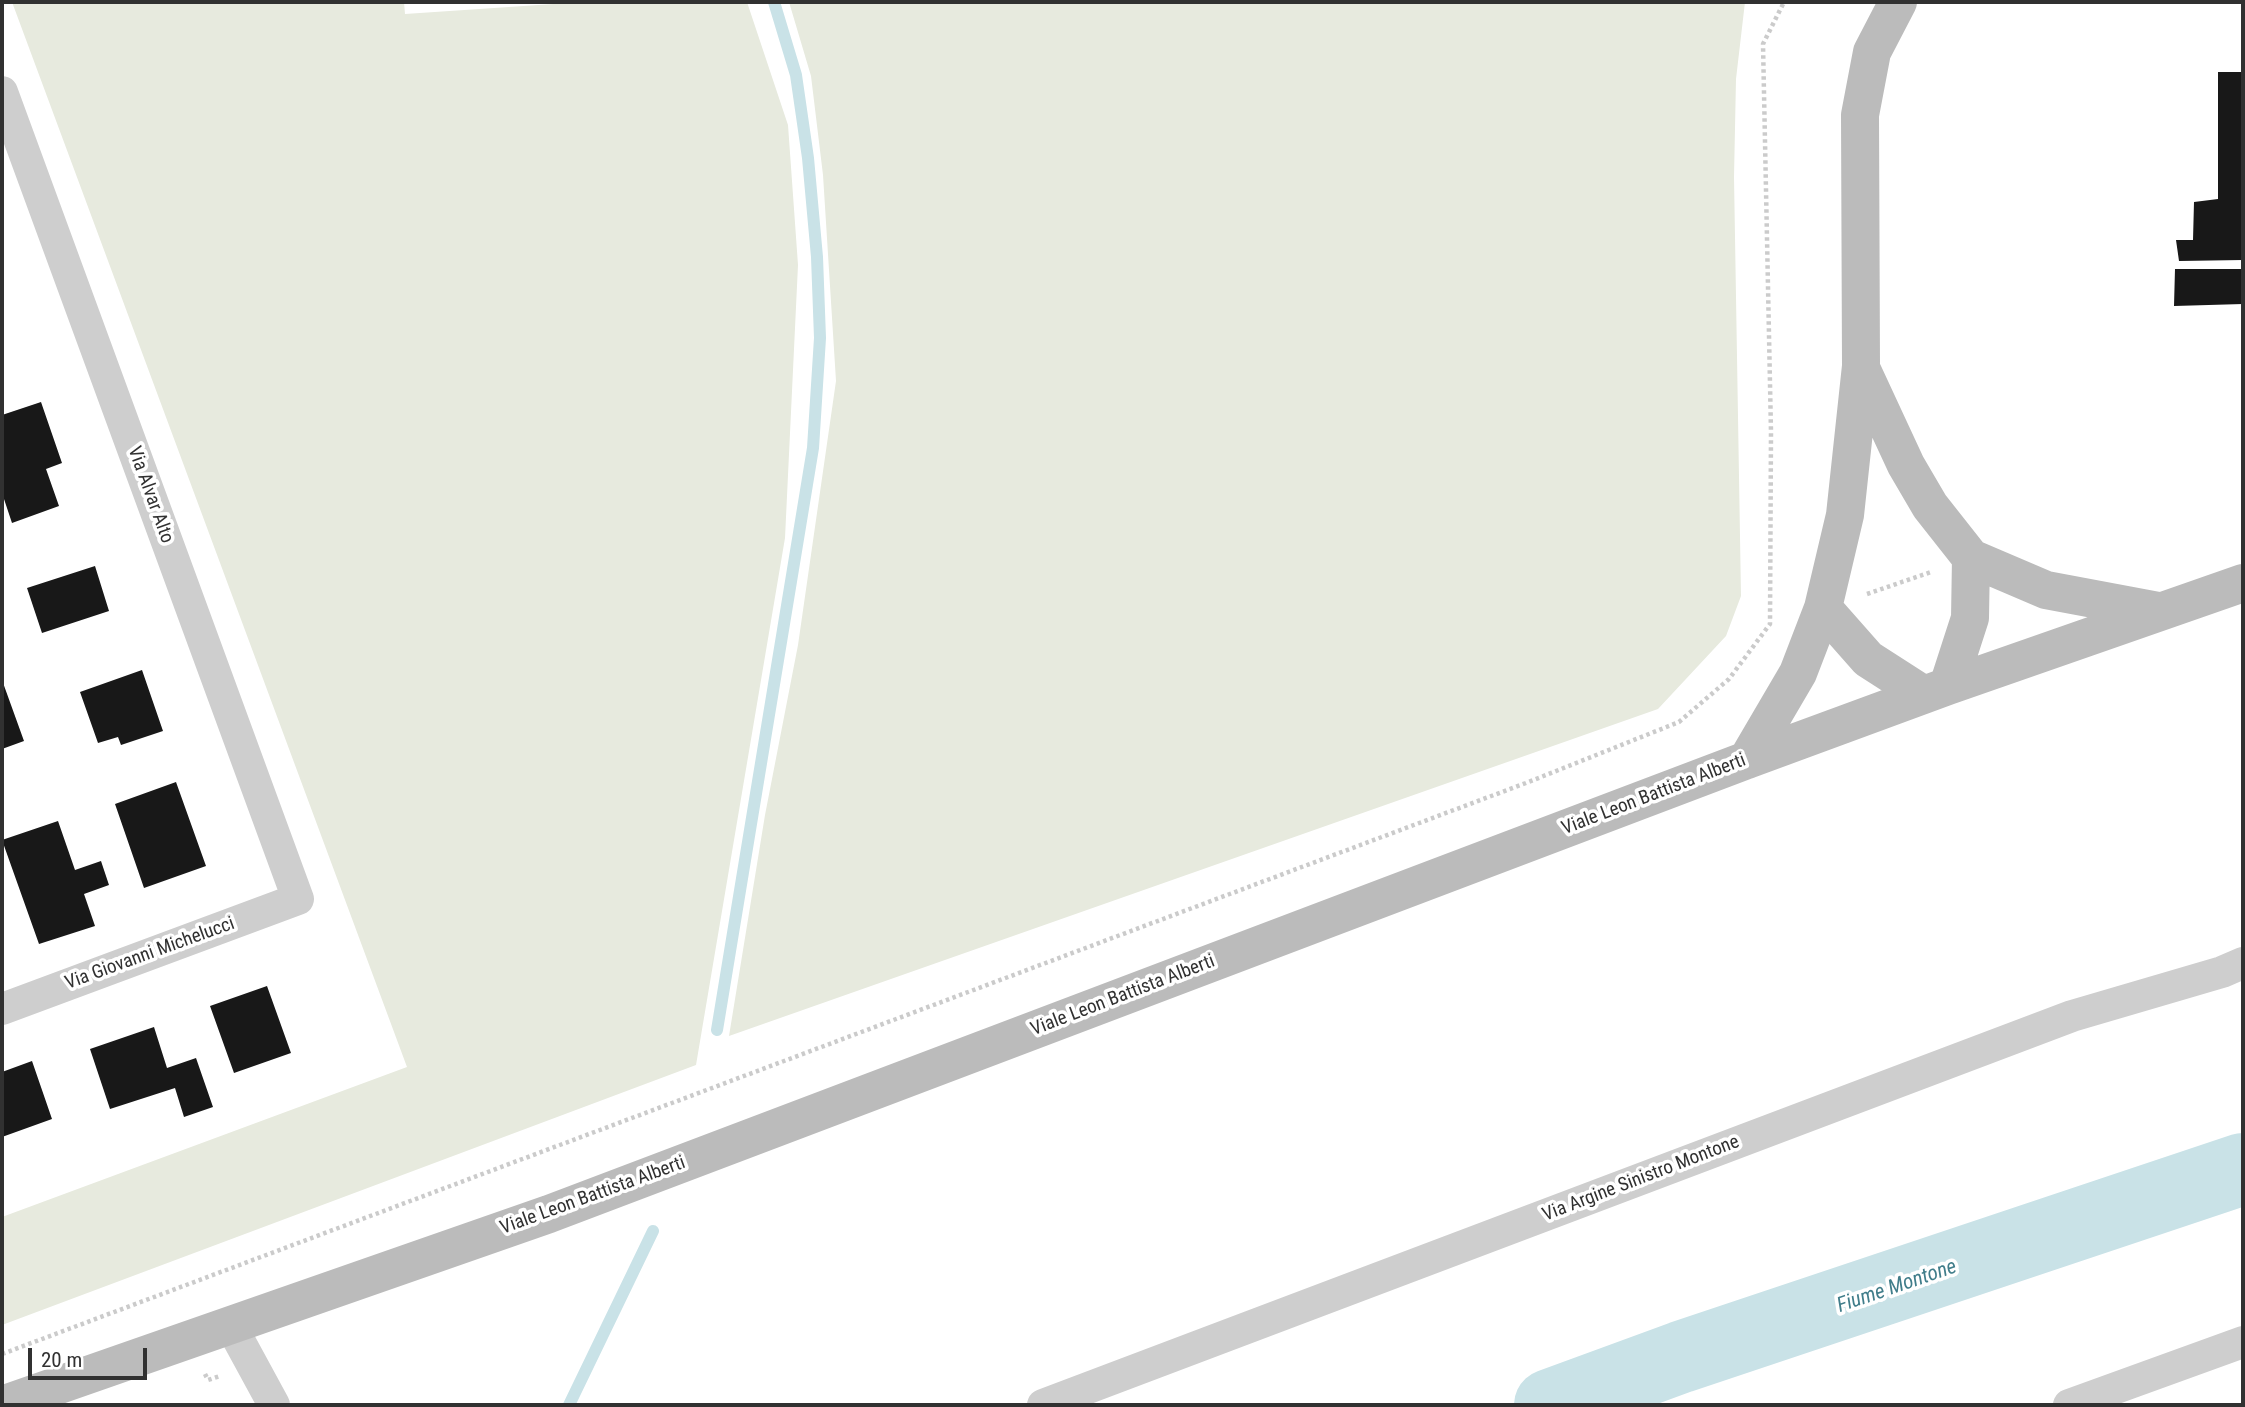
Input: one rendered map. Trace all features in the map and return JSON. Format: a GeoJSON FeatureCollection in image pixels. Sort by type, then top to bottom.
{"type":"FeatureCollection","features":[{"type":"Feature","properties":{"kind":"main road"},"geometry":{"type":"LineString","coordinates":[[1898,2],[1872,52],[1860,116],[1861,366],[1844,515],[1841,602],[1868,659],[1936,690],[1969,618],[1971,558]]}},
{"type":"Feature","properties":{"kind":"main road"},"geometry":{"type":"LineString","coordinates":[[1861,366],[1906,465],[1930,506],[1971,558],[2046,590],[2160,611]]}},
{"type":"Feature","properties":{"kind":"main road","name":"Viale Leon Battista Alberti"},"geometry":{"type":"LineString","coordinates":[[2,1405],[549,1214],[1747,760],[1936,690],[2243,583]]}},
{"type":"Feature","properties":{"kind":"main road"},"geometry":{"type":"LineString","coordinates":[[1747,760],[1841,602]]}},
{"type":"Feature","properties":{"kind":"street","name":"Via Alvar Alto"},"geometry":{"type":"LineString","coordinates":[[2,92],[8,128],[298,899]]}},
{"type":"Feature","properties":{"kind":"street","name":"Via Giovanni Michelucci"},"geometry":{"type":"LineString","coordinates":[[2,1009],[298,899]]}},
{"type":"Feature","properties":{"kind":"street","name":"Via Argine Sinistro Montone"},"geometry":{"type":"LineString","coordinates":[[1043,1405],[2072,1016],[2222,972],[2243,963]]}},
{"type":"Feature","properties":{"kind":"street"},"geometry":{"type":"LineString","coordinates":[[230,1324],[274,1405]]}},
{"type":"Feature","properties":{"kind":"street"},"geometry":{"type":"LineString","coordinates":[[2069,1405],[2243,1342]]}},
{"type":"Feature","properties":{"kind":"path"},"geometry":{"type":"LineString","coordinates":[[2,1354],[1474,803],[1679,722],[1729,679],[1770,624],[1772,432],[1763,44],[1784,2]]}},
{"type":"Feature","properties":{"kind":"path"},"geometry":{"type":"LineString","coordinates":[[1841,602],[1934,571]]}},
{"type":"Feature","properties":{"kind":"shaded area"},"geometry":{"type":"Polygon","coordinates":[[[12,2],[404,2],[405,14],[583,2],[747,2],[788,125],[798,265],[785,538],[696,1065],[2,1325],[2,1217],[407,1067],[12,2]]]}},
{"type":"Feature","properties":{"kind":"shaded area"},"geometry":{"type":"Polygon","coordinates":[[[789,2],[1745,2],[1736,79],[1734,177],[1741,596],[1726,636],[1658,709],[729,1036],[765,815],[798,645],[836,381],[823,175],[811,76],[789,2]]]}},
{"type":"Feature","properties":{"kind":"building"},"geometry":{"type":"Polygon","coordinates":[[[2218,72],[2243,72],[2243,260],[2179,261],[2176,240],[2193,240],[2194,202],[2218,199],[2218,72]]]}},
{"type":"Feature","properties":{"kind":"building"},"geometry":{"type":"Polygon","coordinates":[[[2175,269],[2243,269],[2243,304],[2174,306],[2175,269]]]}},
{"type":"Feature","properties":{"kind":"building"},"geometry":{"type":"Polygon","coordinates":[[[41,402],[62,463],[46,469],[59,506],[12,523],[2,493],[2,415],[41,402]]]}},
{"type":"Feature","properties":{"kind":"building"},"geometry":{"type":"Polygon","coordinates":[[[95,566],[109,611],[42,633],[27,588],[95,566]]]}},
{"type":"Feature","properties":{"kind":"building"},"geometry":{"type":"Polygon","coordinates":[[[142,670],[163,731],[121,745],[118,737],[98,743],[80,692],[142,670]]]}},
{"type":"Feature","properties":{"kind":"building"},"geometry":{"type":"Polygon","coordinates":[[[2,680],[24,741],[2,749],[2,680]]]}},
{"type":"Feature","properties":{"kind":"building"},"geometry":{"type":"Polygon","coordinates":[[[176,782],[206,866],[144,888],[115,804],[176,782]]]}},
{"type":"Feature","properties":{"kind":"building"},"geometry":{"type":"Polygon","coordinates":[[[58,821],[75,870],[101,861],[109,885],[84,894],[95,926],[39,944],[2,840],[58,821]]]}},
{"type":"Feature","properties":{"kind":"building"},"geometry":{"type":"Polygon","coordinates":[[[267,986],[291,1053],[234,1073],[210,1006],[267,986]]]}},
{"type":"Feature","properties":{"kind":"building"},"geometry":{"type":"Polygon","coordinates":[[[154,1027],[167,1068],[196,1058],[213,1107],[184,1117],[175,1088],[110,1109],[90,1049],[154,1027]]]}},
{"type":"Feature","properties":{"kind":"building"},"geometry":{"type":"Polygon","coordinates":[[[32,1061],[52,1119],[2,1137],[2,1072],[32,1061]]]}},
{"type":"Feature","properties":{"kind":"waterway"},"geometry":{"type":"LineString","coordinates":[[717,1030],[813,448],[820,338],[817,257],[808,158],[796,75],[774,2]]}},
{"type":"Feature","properties":{"kind":"waterway","name":"Fiume Montone"},"geometry":{"type":"LineString","coordinates":[[1550,1405],[1681,1357],[2243,1169]]}},
{"type":"Feature","properties":{"kind":"waterway"},"geometry":{"type":"LineString","coordinates":[[569,1405],[653,1231]]}}]}
